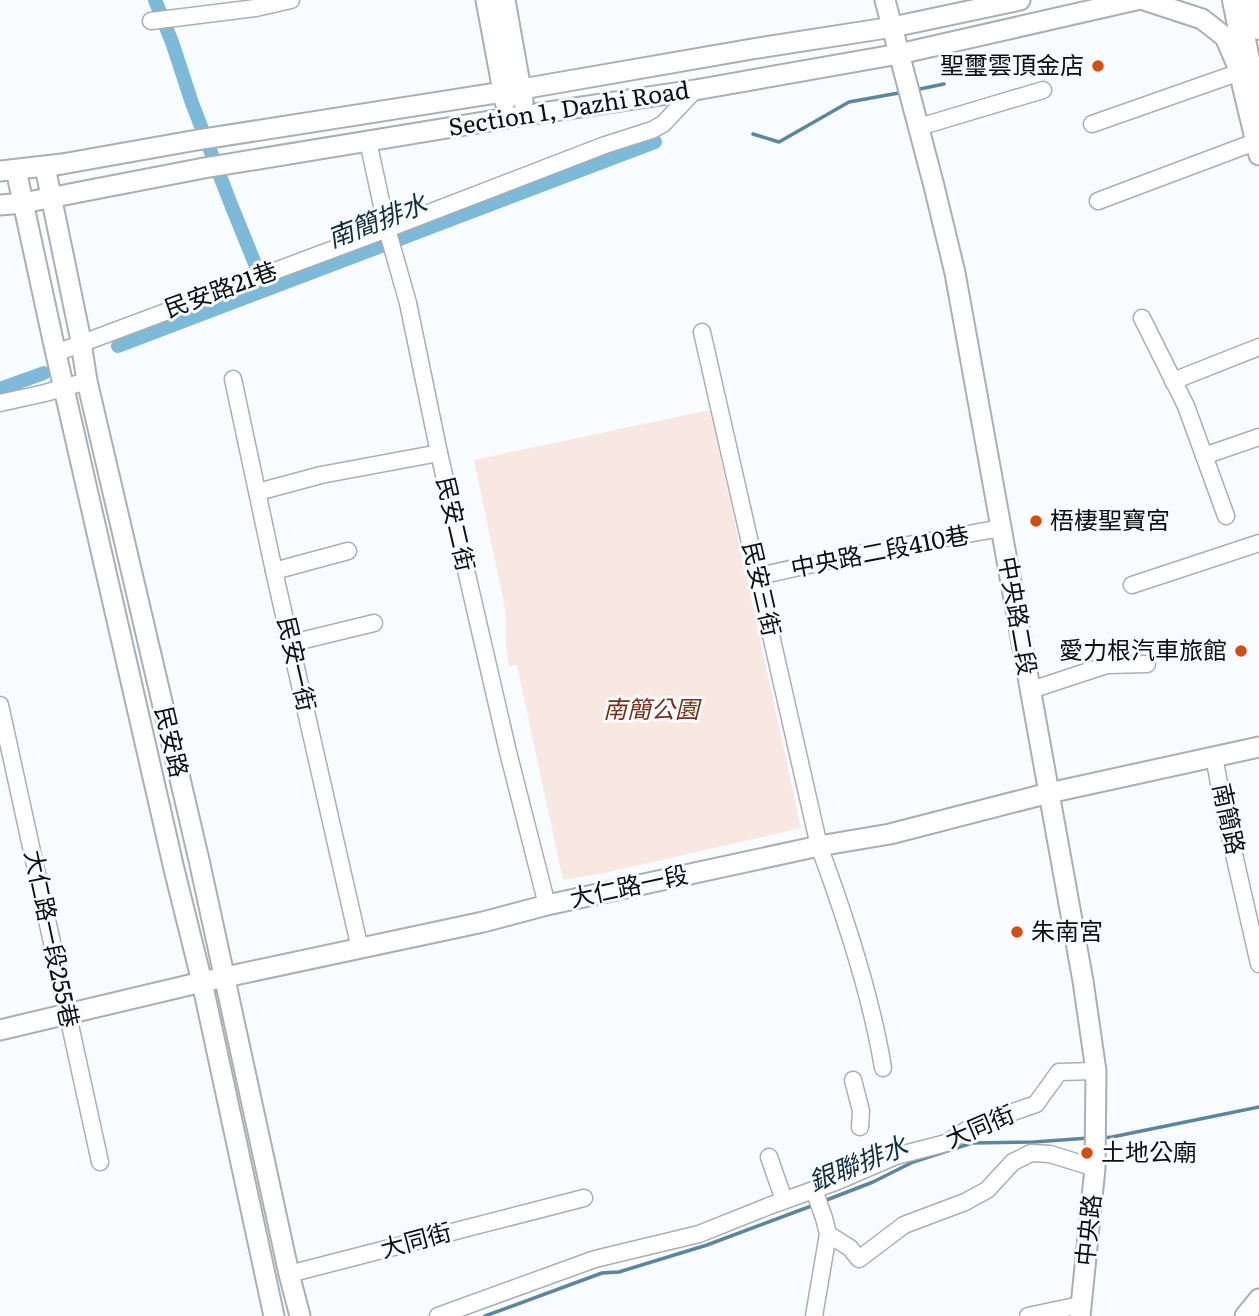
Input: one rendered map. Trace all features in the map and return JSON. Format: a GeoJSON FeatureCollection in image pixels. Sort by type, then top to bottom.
{"type":"FeatureCollection","features":[{"type":"Feature","properties":{"kind":"highway"},"geometry":{"type":"LineString","coordinates":[[1235,0],[1251,80],[1259,104]]}},
{"type":"Feature","properties":{"kind":"highway"},"geometry":{"type":"LineString","coordinates":[[1253,0],[1259,27]]}},
{"type":"Feature","properties":{"kind":"street"},"geometry":{"type":"LineString","coordinates":[[151,21],[291,0]]}},
{"type":"Feature","properties":{"kind":"street"},"geometry":{"type":"LineString","coordinates":[[486,0],[513,90]]}},
{"type":"Feature","properties":{"kind":"street"},"geometry":{"type":"LineString","coordinates":[[505,0],[516,117]]}},
{"type":"Feature","properties":{"kind":"street"},"geometry":{"type":"LineString","coordinates":[[885,0],[899,54]]}},
{"type":"Feature","properties":{"kind":"street","name":"Section 1, Dazhi Road"},"geometry":{"type":"LineString","coordinates":[[8,171],[893,27],[1020,0]]}},
{"type":"Feature","properties":{"kind":"street","name":"Section 1, Dazhi Road"},"geometry":{"type":"LineString","coordinates":[[0,205],[52,198],[204,168],[695,90],[899,54],[1136,0]]}},
{"type":"Feature","properties":{"kind":"street"},"geometry":{"type":"LineString","coordinates":[[1143,0],[1202,19],[1225,37],[1240,72]]}},
{"type":"Feature","properties":{"kind":"street"},"geometry":{"type":"LineString","coordinates":[[1098,201],[1257,149],[1228,0]]}},
{"type":"Feature","properties":{"kind":"street","name":"中央路二段"},"geometry":{"type":"LineString","coordinates":[[899,54],[955,273],[1031,690],[1083,981],[1096,1071],[1096,1135]]}},
{"type":"Feature","properties":{"kind":"street"},"geometry":{"type":"LineString","coordinates":[[1091,124],[1240,72]]}},
{"type":"Feature","properties":{"kind":"street","name":"民安路21巷"},"geometry":{"type":"LineString","coordinates":[[55,353],[605,145],[652,130],[663,124],[695,90]]}},
{"type":"Feature","properties":{"kind":"street"},"geometry":{"type":"LineString","coordinates":[[919,127],[1043,90]]}},
{"type":"Feature","properties":{"kind":"street","name":"民安二街"},"geometry":{"type":"LineString","coordinates":[[368,141],[387,229],[408,303],[439,453],[508,752],[547,905]]}},
{"type":"Feature","properties":{"kind":"street","name":"民安路"},"geometry":{"type":"LineString","coordinates":[[45,167],[88,381],[199,860],[300,1316]]}},
{"type":"Feature","properties":{"kind":"street","name":"民安路"},"geometry":{"type":"LineString","coordinates":[[8,171],[23,203],[55,353],[202,982],[274,1316]]}},
{"type":"Feature","properties":{"kind":"street"},"geometry":{"type":"LineString","coordinates":[[1142,318],[1186,406],[1226,516]]}},
{"type":"Feature","properties":{"kind":"street","name":"民安三街"},"geometry":{"type":"LineString","coordinates":[[702,332],[819,846]]}},
{"type":"Feature","properties":{"kind":"street"},"geometry":{"type":"LineString","coordinates":[[1173,381],[1259,348]]}},
{"type":"Feature","properties":{"kind":"street","name":"民安一街"},"geometry":{"type":"LineString","coordinates":[[233,379],[360,949]]}},
{"type":"Feature","properties":{"kind":"street"},"geometry":{"type":"LineString","coordinates":[[0,403],[88,381]]}},
{"type":"Feature","properties":{"kind":"street"},"geometry":{"type":"LineString","coordinates":[[1204,456],[1259,438]]}},
{"type":"Feature","properties":{"kind":"street"},"geometry":{"type":"LineString","coordinates":[[258,492],[321,475],[439,453]]}},
{"type":"Feature","properties":{"kind":"street","name":"中央路二段410巷"},"geometry":{"type":"LineString","coordinates":[[759,576],[858,554],[1001,528]]}},
{"type":"Feature","properties":{"kind":"street"},"geometry":{"type":"LineString","coordinates":[[1132,585],[1259,543]]}},
{"type":"Feature","properties":{"kind":"street"},"geometry":{"type":"LineString","coordinates":[[274,571],[348,551]]}},
{"type":"Feature","properties":{"kind":"street"},"geometry":{"type":"LineString","coordinates":[[292,643],[374,623]]}},
{"type":"Feature","properties":{"kind":"street"},"geometry":{"type":"LineString","coordinates":[[1031,690],[1107,665],[1147,664]]}},
{"type":"Feature","properties":{"kind":"street","name":"大仁路一段255巷"},"geometry":{"type":"LineString","coordinates":[[1,712],[100,1162]]}},
{"type":"Feature","properties":{"kind":"street","name":"大仁路一段"},"geometry":{"type":"LineString","coordinates":[[0,1030],[224,977],[483,922],[547,905],[819,846],[890,834],[1049,793],[1259,747]]}},
{"type":"Feature","properties":{"kind":"street","name":"南簡路"},"geometry":{"type":"LineString","coordinates":[[1214,757],[1259,964]]}},
{"type":"Feature","properties":{"kind":"street"},"geometry":{"type":"LineString","coordinates":[[819,846],[840,901],[877,1028],[883,1068]]}},
{"type":"Feature","properties":{"kind":"street","name":"大同街"},"geometry":{"type":"LineString","coordinates":[[814,1190],[895,1156],[946,1143],[973,1126],[1036,1104],[1059,1072],[1096,1071]]}},
{"type":"Feature","properties":{"kind":"street"},"geometry":{"type":"LineString","coordinates":[[853,1080],[861,1111],[860,1127]]}},
{"type":"Feature","properties":{"kind":"street","name":"中央路"},"geometry":{"type":"LineString","coordinates":[[1080,1310],[1096,1135]]}},
{"type":"Feature","properties":{"kind":"street"},"geometry":{"type":"LineString","coordinates":[[826,1226],[859,1259],[904,1225],[965,1202],[987,1190],[1013,1162],[1031,1153],[1050,1154],[1095,1168]]}},
{"type":"Feature","properties":{"kind":"street"},"geometry":{"type":"LineString","coordinates":[[769,1157],[783,1200]]}},
{"type":"Feature","properties":{"kind":"street"},"geometry":{"type":"LineString","coordinates":[[438,1316],[595,1259],[699,1234],[814,1190],[826,1226],[814,1316]]}},
{"type":"Feature","properties":{"kind":"street","name":"大同街"},"geometry":{"type":"LineString","coordinates":[[289,1274],[584,1198]]}},
{"type":"Feature","properties":{"kind":"street"},"geometry":{"type":"LineString","coordinates":[[267,1280],[289,1274]]}},
{"type":"Feature","properties":{"kind":"street"},"geometry":{"type":"LineString","coordinates":[[1245,1316],[1259,1299]]}},
{"type":"Feature","properties":{"kind":"street"},"geometry":{"type":"LineString","coordinates":[[1028,1316],[1080,1310]]}},
{"type":"Feature","properties":{"kind":"green space","name":"南簡公園"},"geometry":{"type":"Polygon","coordinates":[[[710,410],[801,828],[605,873],[563,880],[517,665],[509,666],[506,613],[474,460],[710,410]]]}},
{"type":"Feature","properties":{"kind":"waterway"},"geometry":{"type":"LineString","coordinates":[[155,0],[192,103],[264,286]]}},
{"type":"Feature","properties":{"kind":"waterway"},"geometry":{"type":"LineString","coordinates":[[915,90],[944,84]]}},
{"type":"Feature","properties":{"kind":"waterway"},"geometry":{"type":"LineString","coordinates":[[753,134],[779,142],[849,102],[904,92]]}},
{"type":"Feature","properties":{"kind":"waterway","name":"南簡排水"},"geometry":{"type":"LineString","coordinates":[[118,346],[655,142]]}},
{"type":"Feature","properties":{"kind":"waterway","name":"南簡排水"},"geometry":{"type":"LineString","coordinates":[[0,389],[44,373]]}},
{"type":"Feature","properties":{"kind":"waterway","name":"銀聯排水"},"geometry":{"type":"LineString","coordinates":[[1100,1138],[1259,1107]]}},
{"type":"Feature","properties":{"kind":"waterway","name":"銀聯排水"},"geometry":{"type":"LineString","coordinates":[[824,1201],[873,1182],[913,1162],[972,1143],[1089,1138]]}},
{"type":"Feature","properties":{"kind":"waterway","name":"銀聯排水"},"geometry":{"type":"LineString","coordinates":[[485,1316],[602,1273],[619,1272],[707,1245],[814,1205]]}},
{"type":"Feature","properties":{"kind":"place","name":"聖璽雲頂金店"},"geometry":{"type":"Point","coordinates":[1098,66]}},
{"type":"Feature","properties":{"kind":"place","name":"梧棲聖寶宮"},"geometry":{"type":"Point","coordinates":[1036,521]}},
{"type":"Feature","properties":{"kind":"place","name":"愛力根汽車旅館"},"geometry":{"type":"Point","coordinates":[1241,651]}},
{"type":"Feature","properties":{"kind":"place","name":"朱南宮"},"geometry":{"type":"Point","coordinates":[1017,932]}},
{"type":"Feature","properties":{"kind":"place","name":"土地公廟"},"geometry":{"type":"Point","coordinates":[1087,1153]}}]}
